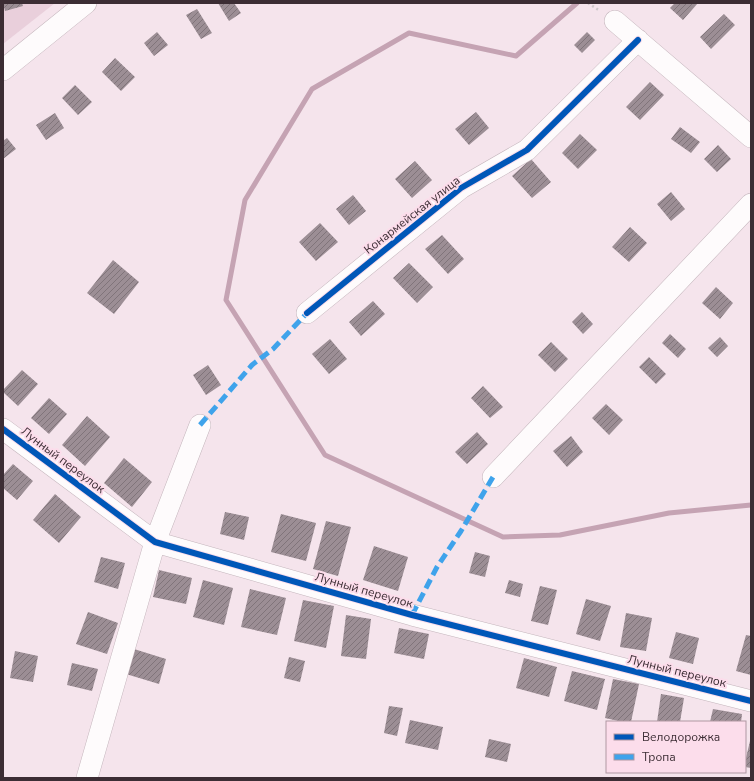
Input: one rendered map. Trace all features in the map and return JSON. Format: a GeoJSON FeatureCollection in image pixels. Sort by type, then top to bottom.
{"type":"FeatureCollection","features":[{"type":"Feature","properties":{"kind":"street"},"geometry":{"type":"LineString","coordinates":[[3,68],[86,3]]}},
{"type":"Feature","properties":{"kind":"street"},"geometry":{"type":"LineString","coordinates":[[615,21],[751,137]]}},
{"type":"Feature","properties":{"kind":"street","name":"Конармейская улица"},"geometry":{"type":"LineString","coordinates":[[307,313],[461,188],[527,150],[638,40]]}},
{"type":"Feature","properties":{"kind":"street"},"geometry":{"type":"LineString","coordinates":[[493,477],[751,204]]}},
{"type":"Feature","properties":{"kind":"street"},"geometry":{"type":"LineString","coordinates":[[87,778],[155,542],[200,425]]}},
{"type":"Feature","properties":{"kind":"street","name":"Лунный переулок"},"geometry":{"type":"LineString","coordinates":[[3,429],[155,542],[412,615],[751,701]]}},
{"type":"Feature","properties":{"kind":"path"},"geometry":{"type":"LineString","coordinates":[[588,3],[595,8]]}},
{"type":"Feature","properties":{"kind":"shaded area"},"geometry":{"type":"Polygon","coordinates":[[[3,3],[55,3],[3,44],[3,3]]]}},
{"type":"Feature","properties":{"kind":"building"},"geometry":{"type":"Polygon","coordinates":[[[3,3],[22,3],[23,6],[5,11],[3,3]]]}},
{"type":"Feature","properties":{"kind":"building"},"geometry":{"type":"Polygon","coordinates":[[[218,3],[234,3],[241,13],[229,21],[218,3]]]}},
{"type":"Feature","properties":{"kind":"building"},"geometry":{"type":"Polygon","coordinates":[[[675,3],[698,3],[683,20],[670,8],[675,3]]]}},
{"type":"Feature","properties":{"kind":"building"},"geometry":{"type":"Polygon","coordinates":[[[197,9],[212,33],[201,39],[186,15],[197,9]]]}},
{"type":"Feature","properties":{"kind":"building"},"geometry":{"type":"Polygon","coordinates":[[[724,14],[735,25],[711,49],[700,37],[724,14]]]}},
{"type":"Feature","properties":{"kind":"building"},"geometry":{"type":"Polygon","coordinates":[[[157,32],[168,45],[154,56],[144,43],[157,32]]]}},
{"type":"Feature","properties":{"kind":"building"},"geometry":{"type":"Polygon","coordinates":[[[587,32],[595,40],[582,53],[574,45],[587,32]]]}},
{"type":"Feature","properties":{"kind":"building"},"geometry":{"type":"Polygon","coordinates":[[[115,58],[135,77],[121,91],[102,72],[115,58]]]}},
{"type":"Feature","properties":{"kind":"building"},"geometry":{"type":"Polygon","coordinates":[[[650,82],[664,95],[640,120],[626,107],[650,82]]]}},
{"type":"Feature","properties":{"kind":"building"},"geometry":{"type":"Polygon","coordinates":[[[75,85],[92,102],[78,115],[62,98],[75,85]]]}},
{"type":"Feature","properties":{"kind":"building"},"geometry":{"type":"Polygon","coordinates":[[[476,112],[489,128],[469,145],[455,129],[476,112]]]}},
{"type":"Feature","properties":{"kind":"building"},"geometry":{"type":"Polygon","coordinates":[[[55,113],[64,128],[46,140],[36,125],[55,113]]]}},
{"type":"Feature","properties":{"kind":"building"},"geometry":{"type":"Polygon","coordinates":[[[680,127],[700,142],[691,153],[671,139],[680,127]]]}},
{"type":"Feature","properties":{"kind":"building"},"geometry":{"type":"Polygon","coordinates":[[[580,134],[597,150],[578,169],[562,153],[580,134]]]}},
{"type":"Feature","properties":{"kind":"building"},"geometry":{"type":"Polygon","coordinates":[[[7,138],[16,149],[3,159],[3,141],[7,138]]]}},
{"type":"Feature","properties":{"kind":"building"},"geometry":{"type":"Polygon","coordinates":[[[718,145],[731,159],[717,172],[704,159],[718,145]]]}},
{"type":"Feature","properties":{"kind":"building"},"geometry":{"type":"Polygon","coordinates":[[[531,159],[551,182],[532,198],[512,176],[531,159]]]}},
{"type":"Feature","properties":{"kind":"building"},"geometry":{"type":"Polygon","coordinates":[[[415,161],[432,180],[412,198],[395,179],[415,161]]]}},
{"type":"Feature","properties":{"kind":"building"},"geometry":{"type":"Polygon","coordinates":[[[671,192],[685,209],[671,221],[657,204],[671,192]]]}},
{"type":"Feature","properties":{"kind":"building"},"geometry":{"type":"Polygon","coordinates":[[[353,195],[366,211],[349,225],[336,209],[353,195]]]}},
{"type":"Feature","properties":{"kind":"building"},"geometry":{"type":"Polygon","coordinates":[[[320,223],[338,242],[316,261],[299,242],[320,223]]]}},
{"type":"Feature","properties":{"kind":"building"},"geometry":{"type":"Polygon","coordinates":[[[630,227],[647,243],[629,262],[612,247],[630,227]]]}},
{"type":"Feature","properties":{"kind":"building"},"geometry":{"type":"Polygon","coordinates":[[[442,235],[464,259],[448,274],[425,249],[442,235]]]}},
{"type":"Feature","properties":{"kind":"building"},"geometry":{"type":"Polygon","coordinates":[[[113,260],[139,282],[114,314],[87,293],[113,260]]]}},
{"type":"Feature","properties":{"kind":"building"},"geometry":{"type":"Polygon","coordinates":[[[409,263],[433,287],[417,303],[393,278],[409,263]]]}},
{"type":"Feature","properties":{"kind":"building"},"geometry":{"type":"Polygon","coordinates":[[[716,287],[733,303],[720,319],[702,303],[716,287]]]}},
{"type":"Feature","properties":{"kind":"building"},"geometry":{"type":"Polygon","coordinates":[[[373,301],[385,314],[361,336],[349,322],[373,301]]]}},
{"type":"Feature","properties":{"kind":"building"},"geometry":{"type":"Polygon","coordinates":[[[582,312],[593,324],[583,334],[572,322],[582,312]]]}},
{"type":"Feature","properties":{"kind":"building"},"geometry":{"type":"Polygon","coordinates":[[[670,334],[686,349],[678,358],[662,343],[670,334]]]}},
{"type":"Feature","properties":{"kind":"building"},"geometry":{"type":"Polygon","coordinates":[[[720,337],[728,346],[717,357],[708,348],[720,337]]]}},
{"type":"Feature","properties":{"kind":"building"},"geometry":{"type":"Polygon","coordinates":[[[330,339],[347,359],[329,374],[312,354],[330,339]]]}},
{"type":"Feature","properties":{"kind":"building"},"geometry":{"type":"Polygon","coordinates":[[[551,342],[568,359],[555,372],[538,355],[551,342]]]}},
{"type":"Feature","properties":{"kind":"building"},"geometry":{"type":"Polygon","coordinates":[[[649,357],[666,374],[656,384],[639,367],[649,357]]]}},
{"type":"Feature","properties":{"kind":"building"},"geometry":{"type":"Polygon","coordinates":[[[208,365],[221,385],[206,395],[193,375],[208,365]]]}},
{"type":"Feature","properties":{"kind":"building"},"geometry":{"type":"Polygon","coordinates":[[[22,370],[38,384],[18,406],[3,392],[3,390],[22,370]]]}},
{"type":"Feature","properties":{"kind":"building"},"geometry":{"type":"Polygon","coordinates":[[[483,386],[503,407],[490,418],[471,398],[483,386]]]}},
{"type":"Feature","properties":{"kind":"building"},"geometry":{"type":"Polygon","coordinates":[[[49,398],[67,414],[49,434],[31,418],[49,398]]]}},
{"type":"Feature","properties":{"kind":"building"},"geometry":{"type":"Polygon","coordinates":[[[606,404],[623,420],[609,435],[592,418],[606,404]]]}},
{"type":"Feature","properties":{"kind":"building"},"geometry":{"type":"Polygon","coordinates":[[[87,416],[110,437],[85,466],[62,445],[87,416]]]}},
{"type":"Feature","properties":{"kind":"building"},"geometry":{"type":"Polygon","coordinates":[[[477,432],[488,444],[467,464],[455,452],[477,432]]]}},
{"type":"Feature","properties":{"kind":"building"},"geometry":{"type":"Polygon","coordinates":[[[571,436],[583,452],[567,467],[553,451],[571,436]]]}},
{"type":"Feature","properties":{"kind":"building"},"geometry":{"type":"Polygon","coordinates":[[[124,458],[152,482],[132,507],[104,483],[124,458]]]}},
{"type":"Feature","properties":{"kind":"building"},"geometry":{"type":"Polygon","coordinates":[[[13,464],[33,481],[17,500],[3,488],[3,475],[13,464]]]}},
{"type":"Feature","properties":{"kind":"building"},"geometry":{"type":"Polygon","coordinates":[[[55,494],[81,517],[59,543],[33,520],[55,494]]]}},
{"type":"Feature","properties":{"kind":"building"},"geometry":{"type":"Polygon","coordinates":[[[225,512],[249,517],[244,540],[220,534],[225,512]]]}},
{"type":"Feature","properties":{"kind":"building"},"geometry":{"type":"Polygon","coordinates":[[[281,514],[316,523],[306,561],[271,552],[281,514]]]}},
{"type":"Feature","properties":{"kind":"building"},"geometry":{"type":"Polygon","coordinates":[[[326,521],[351,527],[338,576],[313,569],[326,521]]]}},
{"type":"Feature","properties":{"kind":"building"},"geometry":{"type":"Polygon","coordinates":[[[374,546],[408,557],[398,591],[363,580],[374,546]]]}},
{"type":"Feature","properties":{"kind":"building"},"geometry":{"type":"Polygon","coordinates":[[[475,552],[490,556],[485,577],[469,573],[475,552]]]}},
{"type":"Feature","properties":{"kind":"building"},"geometry":{"type":"Polygon","coordinates":[[[101,557],[125,563],[118,589],[94,582],[101,557]]]}},
{"type":"Feature","properties":{"kind":"building"},"geometry":{"type":"Polygon","coordinates":[[[159,570],[192,578],[186,604],[153,597],[159,570]]]}},
{"type":"Feature","properties":{"kind":"building"},"geometry":{"type":"Polygon","coordinates":[[[203,580],[233,588],[224,625],[193,617],[203,580]]]}},
{"type":"Feature","properties":{"kind":"building"},"geometry":{"type":"Polygon","coordinates":[[[509,580],[523,584],[520,597],[505,593],[509,580]]]}},
{"type":"Feature","properties":{"kind":"building"},"geometry":{"type":"Polygon","coordinates":[[[540,586],[557,590],[548,625],[531,621],[540,586]]]}},
{"type":"Feature","properties":{"kind":"building"},"geometry":{"type":"Polygon","coordinates":[[[250,589],[286,598],[277,635],[241,627],[250,589]]]}},
{"type":"Feature","properties":{"kind":"building"},"geometry":{"type":"Polygon","coordinates":[[[586,599],[611,606],[600,641],[576,634],[586,599]]]}},
{"type":"Feature","properties":{"kind":"building"},"geometry":{"type":"Polygon","coordinates":[[[303,600],[334,606],[326,648],[294,641],[303,600]]]}},
{"type":"Feature","properties":{"kind":"building"},"geometry":{"type":"Polygon","coordinates":[[[88,612],[118,623],[107,654],[76,644],[88,612]]]}},
{"type":"Feature","properties":{"kind":"building"},"geometry":{"type":"Polygon","coordinates":[[[626,613],[652,618],[646,651],[620,647],[626,613]]]}},
{"type":"Feature","properties":{"kind":"building"},"geometry":{"type":"Polygon","coordinates":[[[346,615],[371,619],[366,659],[341,656],[346,615]]]}},
{"type":"Feature","properties":{"kind":"building"},"geometry":{"type":"Polygon","coordinates":[[[399,628],[429,634],[424,659],[394,653],[399,628]]]}},
{"type":"Feature","properties":{"kind":"building"},"geometry":{"type":"Polygon","coordinates":[[[676,632],[699,638],[693,664],[669,658],[676,632]]]}},
{"type":"Feature","properties":{"kind":"building"},"geometry":{"type":"Polygon","coordinates":[[[746,635],[751,636],[751,675],[736,671],[746,635]]]}},
{"type":"Feature","properties":{"kind":"building"},"geometry":{"type":"Polygon","coordinates":[[[134,649],[166,659],[159,684],[126,674],[134,649]]]}},
{"type":"Feature","properties":{"kind":"building"},"geometry":{"type":"Polygon","coordinates":[[[15,651],[38,656],[33,682],[10,678],[15,651]]]}},
{"type":"Feature","properties":{"kind":"building"},"geometry":{"type":"Polygon","coordinates":[[[289,657],[305,661],[300,682],[284,678],[289,657]]]}},
{"type":"Feature","properties":{"kind":"building"},"geometry":{"type":"Polygon","coordinates":[[[524,658],[557,667],[549,697],[516,688],[524,658]]]}},
{"type":"Feature","properties":{"kind":"building"},"geometry":{"type":"Polygon","coordinates":[[[72,663],[98,669],[92,691],[67,685],[72,663]]]}},
{"type":"Feature","properties":{"kind":"building"},"geometry":{"type":"Polygon","coordinates":[[[572,671],[605,679],[597,710],[564,701],[572,671]]]}},
{"type":"Feature","properties":{"kind":"building"},"geometry":{"type":"Polygon","coordinates":[[[613,679],[639,684],[631,721],[618,721],[605,718],[613,679]]]}},
{"type":"Feature","properties":{"kind":"building"},"geometry":{"type":"Polygon","coordinates":[[[661,694],[684,698],[680,721],[657,721],[661,694]]]}},
{"type":"Feature","properties":{"kind":"building"},"geometry":{"type":"Polygon","coordinates":[[[389,706],[403,708],[397,736],[384,733],[389,706]]]}},
{"type":"Feature","properties":{"kind":"building"},"geometry":{"type":"Polygon","coordinates":[[[713,709],[742,714],[741,721],[710,721],[713,709]]]}},
{"type":"Feature","properties":{"kind":"building"},"geometry":{"type":"Polygon","coordinates":[[[410,720],[443,727],[438,750],[405,743],[410,720]]]}},
{"type":"Feature","properties":{"kind":"building"},"geometry":{"type":"Polygon","coordinates":[[[489,739],[511,744],[507,762],[485,757],[489,739]]]}},
{"type":"Feature","properties":{"kind":"building"},"geometry":{"type":"Polygon","coordinates":[[[751,741],[751,768],[746,767],[746,758],[751,741]]]}},
{"type":"Feature","properties":{"kind":"waterway"},"geometry":{"type":"LineString","coordinates":[[577,3],[516,56],[409,33],[312,89],[245,200],[226,300],[325,455],[503,537],[560,535],[669,513],[751,505]]}},
{"type":"Feature","properties":{"kind":"marked path"},"geometry":{"type":"LineString","coordinates":[[200,425],[252,365],[273,349],[307,313]]}},
{"type":"Feature","properties":{"kind":"marked path"},"geometry":{"type":"LineString","coordinates":[[412,615],[437,567],[461,531],[493,477]]}},
{"type":"Feature","properties":{"kind":"cycle path"},"geometry":{"type":"LineString","coordinates":[[307,313],[461,188],[527,150],[638,40]]}},
{"type":"Feature","properties":{"kind":"cycle path"},"geometry":{"type":"LineString","coordinates":[[3,429],[155,542],[412,615],[751,701]]}}]}
